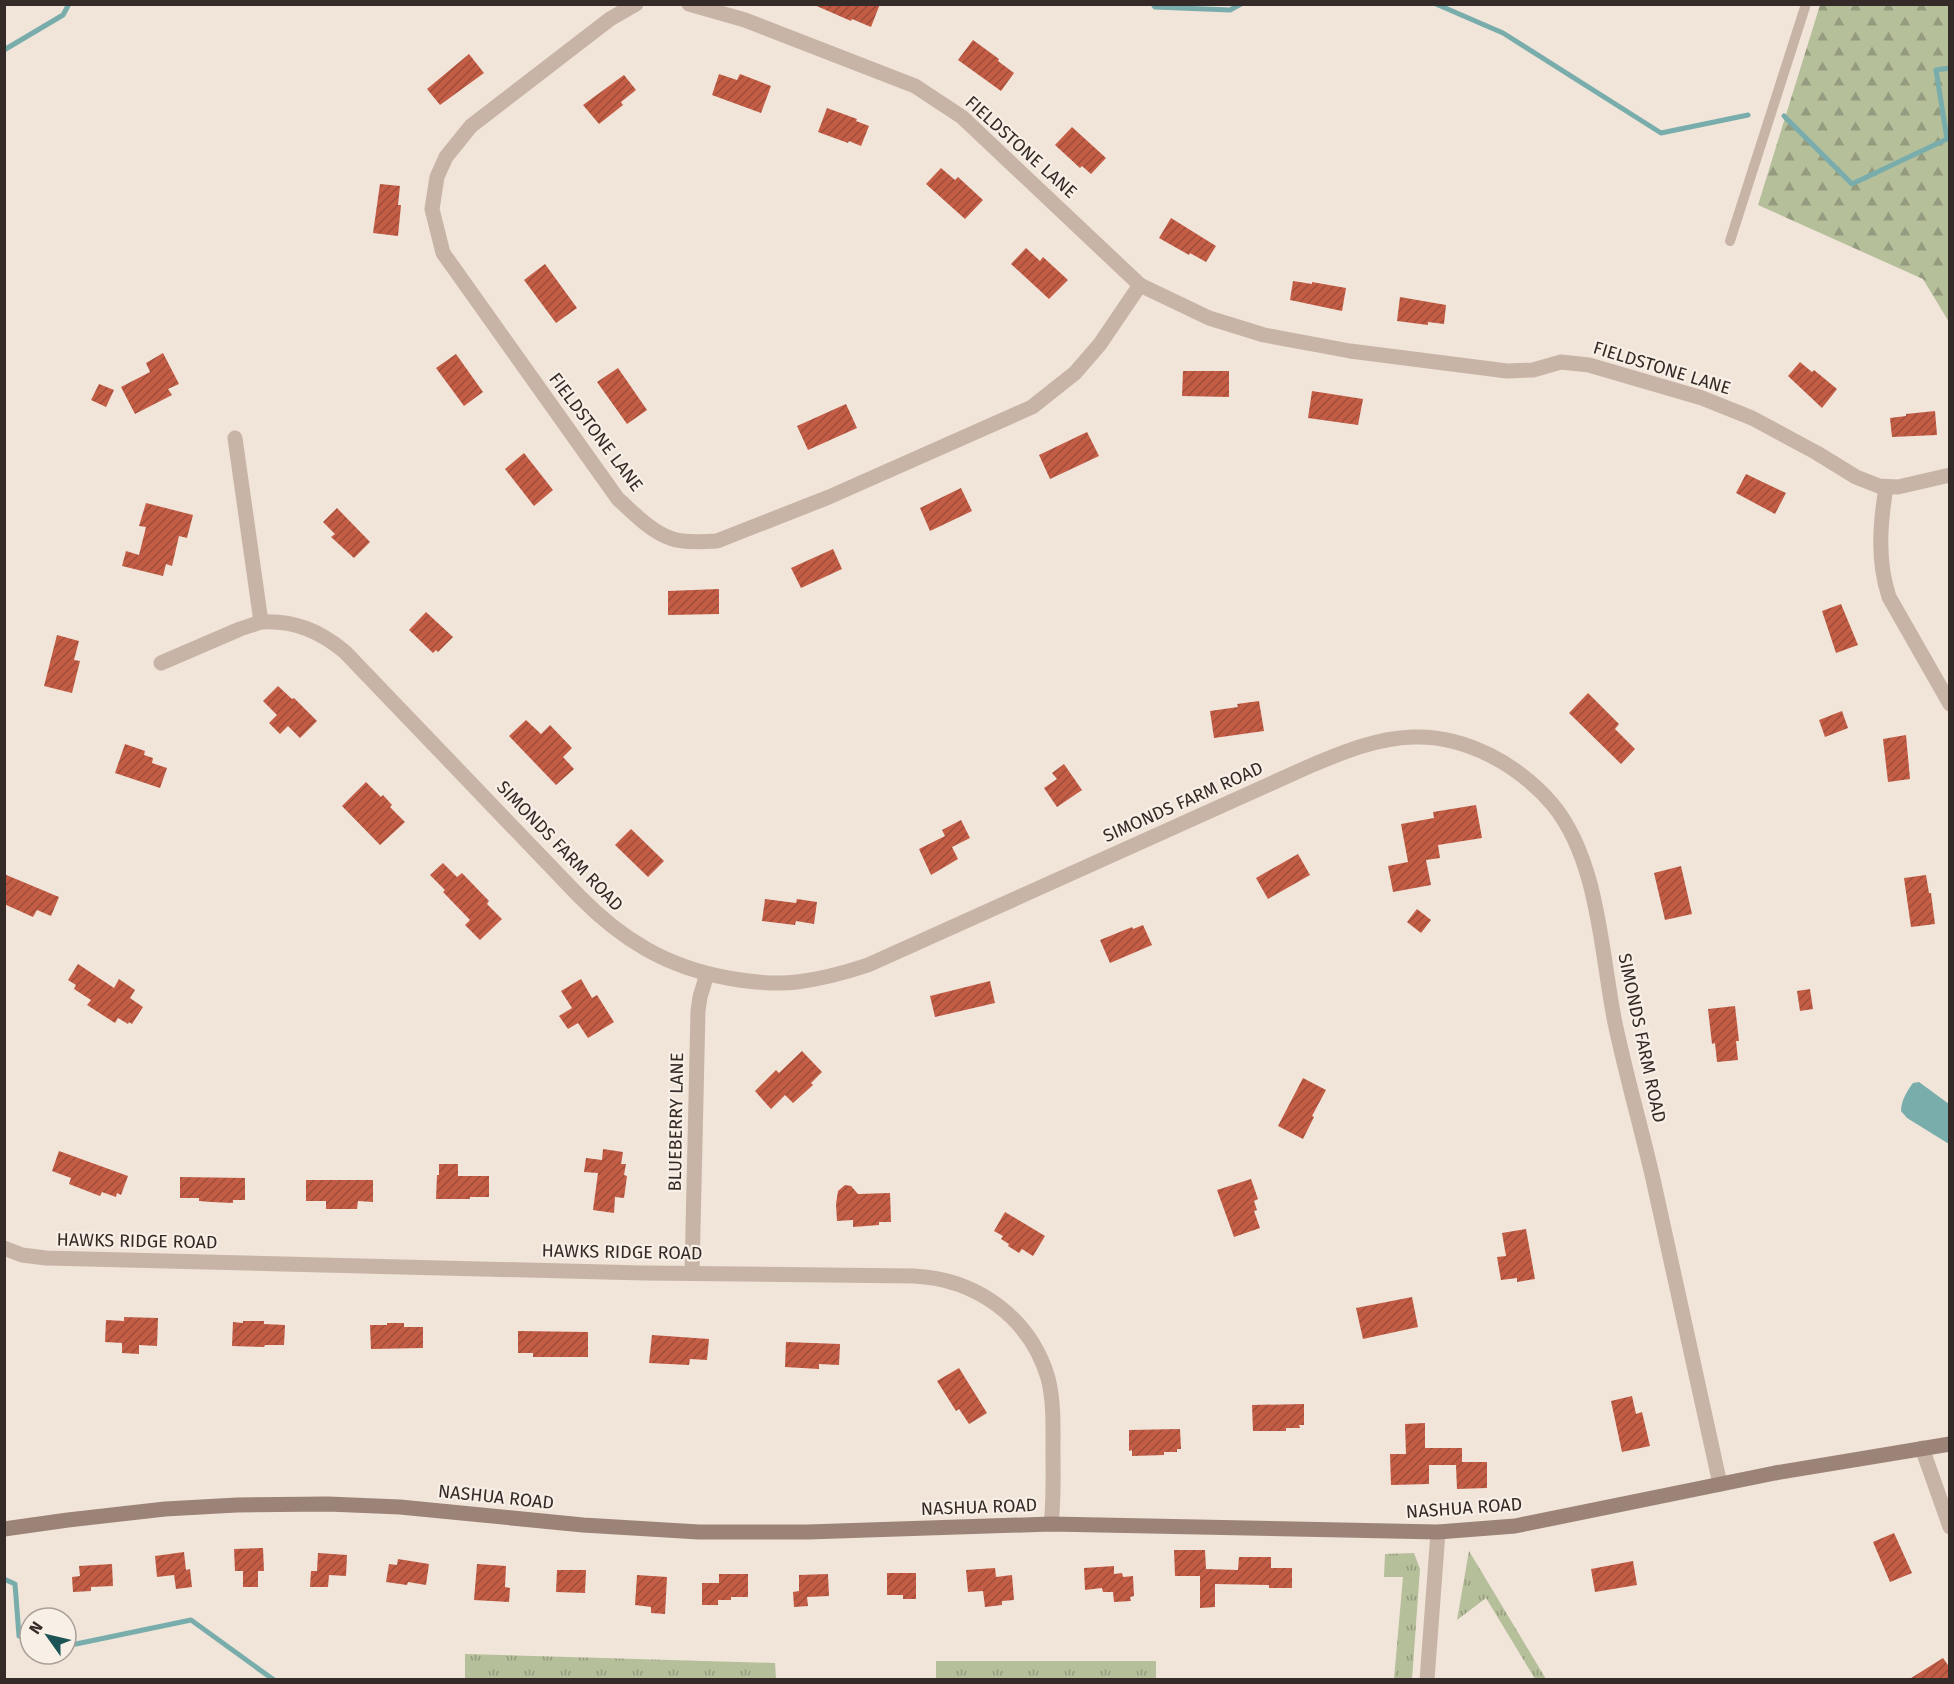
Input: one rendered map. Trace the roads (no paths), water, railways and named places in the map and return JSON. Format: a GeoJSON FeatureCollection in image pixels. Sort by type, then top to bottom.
{"type":"FeatureCollection","features":[{"type":"Feature","properties":{"kind":"main road","name":"NASHUA ROAD"},"geometry":{"type":"LineString","coordinates":[[4,1529],[165,1509],[290,1504],[400,1508],[583,1525],[699,1532],[808,1532],[1051,1524],[1438,1532],[1515,1526],[1775,1473],[1950,1444]]}},
{"type":"Feature","properties":{"kind":"street","name":"FIELDSTONE LANE"},"geometry":{"type":"LineString","coordinates":[[636,4],[610,19],[471,126],[446,157],[437,177],[432,209],[443,254],[618,499],[651,527],[671,539],[717,541],[829,496],[1032,407],[1076,373],[1100,344],[1140,285]]}},
{"type":"Feature","properties":{"kind":"street","name":"FIELDSTONE LANE"},"geometry":{"type":"LineString","coordinates":[[689,4],[745,20],[915,86],[962,117],[1140,285],[1209,318],[1274,337],[1350,351],[1507,371],[1533,370],[1561,362],[1589,364],[1702,398],[1752,418],[1856,477],[1875,485],[1898,487],[1950,475]]}},
{"type":"Feature","properties":{"kind":"street"},"geometry":{"type":"LineString","coordinates":[[161,663],[251,624],[261,622],[235,438]]}},
{"type":"Feature","properties":{"kind":"street"},"geometry":{"type":"LineString","coordinates":[[1886,487],[1880,550],[1889,597],[1950,704]]}},
{"type":"Feature","properties":{"kind":"street","name":"SIMONDS FARM ROAD"},"geometry":{"type":"LineString","coordinates":[[261,622],[274,621],[297,625],[334,642],[604,921],[625,937],[653,954],[679,965],[707,974],[760,983],[796,982],[840,974],[868,965],[1310,766],[1360,746],[1392,739],[1427,737],[1465,745],[1489,754],[1530,782],[1554,807],[1572,836],[1587,875],[1594,901],[1616,1024],[1653,1179],[1720,1484]]}},
{"type":"Feature","properties":{"kind":"street","name":"BLUEBERRY LANE"},"geometry":{"type":"LineString","coordinates":[[692,1272],[698,1011],[707,974]]}},
{"type":"Feature","properties":{"kind":"street","name":"HAWKS RIDGE ROAD"},"geometry":{"type":"LineString","coordinates":[[4,1248],[46,1258],[928,1277],[968,1287],[992,1300],[1013,1318],[1030,1340],[1047,1377],[1053,1404],[1051,1524]]}},
{"type":"Feature","properties":{"kind":"street"},"geometry":{"type":"LineString","coordinates":[[1922,1449],[1950,1527]]}},
{"type":"Feature","properties":{"kind":"street"},"geometry":{"type":"LineString","coordinates":[[1427,1680],[1438,1532]]}},
{"type":"Feature","properties":{"kind":"lane"},"geometry":{"type":"LineString","coordinates":[[1730,241],[1806,4]]}},
{"type":"Feature","properties":{"kind":"water"},"geometry":{"type":"Polygon","coordinates":[[[1919,1082],[1949,1104],[1949,1144],[1907,1118],[1901,1111],[1903,1100],[1909,1089],[1913,1083],[1919,1082]]]}},
{"type":"Feature","properties":{"kind":"waterway"},"geometry":{"type":"LineString","coordinates":[[4,50],[63,15],[69,4]]}},
{"type":"Feature","properties":{"kind":"waterway"},"geometry":{"type":"LineString","coordinates":[[1153,4],[1155,7],[1230,10],[1241,4]]}},
{"type":"Feature","properties":{"kind":"waterway"},"geometry":{"type":"LineString","coordinates":[[1436,4],[1503,33],[1661,133],[1748,115]]}},
{"type":"Feature","properties":{"kind":"waterway"},"geometry":{"type":"LineString","coordinates":[[1784,116],[1852,184],[1947,139],[1936,70],[1950,68]]}},
{"type":"Feature","properties":{"kind":"waterway"},"geometry":{"type":"LineString","coordinates":[[4,1579],[15,1584],[18,1623]]}},
{"type":"Feature","properties":{"kind":"waterway"},"geometry":{"type":"LineString","coordinates":[[78,1644],[191,1620],[274,1680]]}}]}
